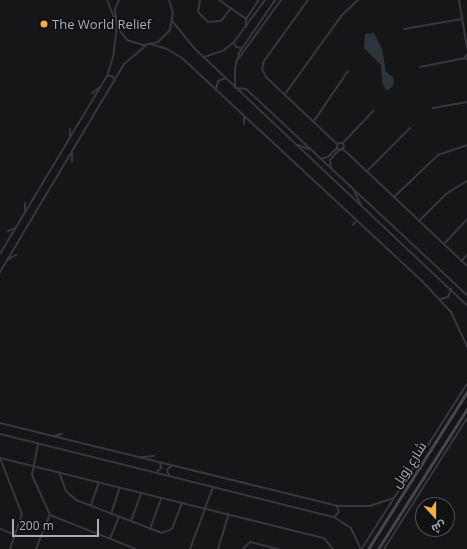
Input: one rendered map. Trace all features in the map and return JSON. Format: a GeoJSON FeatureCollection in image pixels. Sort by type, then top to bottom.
{"type":"FeatureCollection","features":[{"type":"Feature","properties":{"kind":"main road"},"geometry":{"type":"LineString","coordinates":[[464,389],[467,392]]}},
{"type":"Feature","properties":{"kind":"main road","name":"شارع زويل"},"geometry":{"type":"LineString","coordinates":[[368,549],[467,392]]}},
{"type":"Feature","properties":{"kind":"main road"},"geometry":{"type":"LineString","coordinates":[[458,408],[460,412],[466,411]]}},
{"type":"Feature","properties":{"kind":"main road","name":"شارع زويل"},"geometry":{"type":"LineString","coordinates":[[378,549],[466,411]]}},
{"type":"Feature","properties":{"kind":"main road"},"geometry":{"type":"LineString","coordinates":[[449,422],[454,421],[457,426]]}},
{"type":"Feature","properties":{"kind":"main road"},"geometry":{"type":"LineString","coordinates":[[441,426],[445,429]]}},
{"type":"Feature","properties":{"kind":"main road"},"geometry":{"type":"LineString","coordinates":[[368,539],[373,541]]}},
{"type":"Feature","properties":{"kind":"street"},"geometry":{"type":"LineString","coordinates":[[0,254],[107,76],[113,58],[117,27],[107,0]]}},
{"type":"Feature","properties":{"kind":"street"},"geometry":{"type":"LineString","coordinates":[[115,19],[119,0]]}},
{"type":"Feature","properties":{"kind":"street"},"geometry":{"type":"LineString","coordinates":[[170,0],[173,22],[204,57],[235,88],[467,304]]}},
{"type":"Feature","properties":{"kind":"street"},"geometry":{"type":"LineString","coordinates":[[200,0],[198,12],[208,22],[221,21],[231,8]]}},
{"type":"Feature","properties":{"kind":"street"},"geometry":{"type":"LineString","coordinates":[[219,0],[246,19]]}},
{"type":"Feature","properties":{"kind":"street"},"geometry":{"type":"LineString","coordinates":[[246,27],[246,19],[259,0]]}},
{"type":"Feature","properties":{"kind":"street"},"geometry":{"type":"LineString","coordinates":[[204,57],[224,50],[234,42],[265,0]]}},
{"type":"Feature","properties":{"kind":"street"},"geometry":{"type":"LineString","coordinates":[[235,88],[235,63],[241,48],[275,0]]}},
{"type":"Feature","properties":{"kind":"street"},"geometry":{"type":"LineString","coordinates":[[235,63],[282,0]]}},
{"type":"Feature","properties":{"kind":"street"},"geometry":{"type":"LineString","coordinates":[[308,0],[262,65],[264,75],[467,266]]}},
{"type":"Feature","properties":{"kind":"street"},"geometry":{"type":"LineString","coordinates":[[285,94],[342,15],[358,0]]}},
{"type":"Feature","properties":{"kind":"street"},"geometry":{"type":"LineString","coordinates":[[459,0],[467,48]]}},
{"type":"Feature","properties":{"kind":"street"},"geometry":{"type":"LineString","coordinates":[[404,29],[462,20]]}},
{"type":"Feature","properties":{"kind":"street"},"geometry":{"type":"LineString","coordinates":[[0,272],[129,58],[165,36],[173,22]]}},
{"type":"Feature","properties":{"kind":"street"},"geometry":{"type":"LineString","coordinates":[[117,27],[127,40],[175,53],[216,89],[441,299],[455,318],[467,346]]}},
{"type":"Feature","properties":{"kind":"street"},"geometry":{"type":"LineString","coordinates":[[234,42],[236,47],[241,48]]}},
{"type":"Feature","properties":{"kind":"street"},"geometry":{"type":"LineString","coordinates":[[420,67],[466,59],[467,54]]}},
{"type":"Feature","properties":{"kind":"street"},"geometry":{"type":"LineString","coordinates":[[314,121],[348,71]]}},
{"type":"Feature","properties":{"kind":"street"},"geometry":{"type":"LineString","coordinates":[[107,76],[112,76],[115,81]]}},
{"type":"Feature","properties":{"kind":"street"},"geometry":{"type":"LineString","coordinates":[[216,89],[218,81],[226,78]]}},
{"type":"Feature","properties":{"kind":"street"},"geometry":{"type":"LineString","coordinates":[[92,93],[100,88]]}},
{"type":"Feature","properties":{"kind":"street"},"geometry":{"type":"LineString","coordinates":[[235,88],[246,89],[467,295]]}},
{"type":"Feature","properties":{"kind":"street"},"geometry":{"type":"LineString","coordinates":[[433,108],[467,102]]}},
{"type":"Feature","properties":{"kind":"street"},"geometry":{"type":"LineString","coordinates":[[331,169],[330,160],[343,143],[373,111]]}},
{"type":"Feature","properties":{"kind":"street"},"geometry":{"type":"LineString","coordinates":[[244,115],[244,124]]}},
{"type":"Feature","properties":{"kind":"street"},"geometry":{"type":"LineString","coordinates":[[367,171],[410,128]]}},
{"type":"Feature","properties":{"kind":"street"},"geometry":{"type":"LineString","coordinates":[[70,129],[70,138]]}},
{"type":"Feature","properties":{"kind":"street"},"geometry":{"type":"LineString","coordinates":[[337,144],[343,143]]}},
{"type":"Feature","properties":{"kind":"street"},"geometry":{"type":"LineString","coordinates":[[296,144],[313,152]]}},
{"type":"Feature","properties":{"kind":"street"},"geometry":{"type":"LineString","coordinates":[[394,197],[438,155],[467,144]]}},
{"type":"Feature","properties":{"kind":"street"},"geometry":{"type":"LineString","coordinates":[[320,159],[328,157],[340,148]]}},
{"type":"Feature","properties":{"kind":"street"},"geometry":{"type":"LineString","coordinates":[[72,153],[72,162]]}},
{"type":"Feature","properties":{"kind":"street"},"geometry":{"type":"LineString","coordinates":[[419,221],[446,194],[467,181]]}},
{"type":"Feature","properties":{"kind":"street"},"geometry":{"type":"LineString","coordinates":[[352,188],[362,206]]}},
{"type":"Feature","properties":{"kind":"street"},"geometry":{"type":"LineString","coordinates":[[25,212],[26,203]]}},
{"type":"Feature","properties":{"kind":"street"},"geometry":{"type":"LineString","coordinates":[[444,244],[467,219]]}},
{"type":"Feature","properties":{"kind":"street"},"geometry":{"type":"LineString","coordinates":[[352,225],[356,221]]}},
{"type":"Feature","properties":{"kind":"street"},"geometry":{"type":"LineString","coordinates":[[8,231],[16,227]]}},
{"type":"Feature","properties":{"kind":"street"},"geometry":{"type":"LineString","coordinates":[[8,260],[16,255]]}},
{"type":"Feature","properties":{"kind":"street"},"geometry":{"type":"LineString","coordinates":[[461,261],[467,255]]}},
{"type":"Feature","properties":{"kind":"street"},"geometry":{"type":"LineString","coordinates":[[441,299],[448,297],[451,289]]}},
{"type":"Feature","properties":{"kind":"street"},"geometry":{"type":"LineString","coordinates":[[0,434],[334,517],[351,528],[361,549],[467,384]]}},
{"type":"Feature","properties":{"kind":"street"},"geometry":{"type":"LineString","coordinates":[[384,549],[467,418]]}},
{"type":"Feature","properties":{"kind":"street"},"geometry":{"type":"LineString","coordinates":[[0,423],[337,506],[370,506],[393,498]]}},
{"type":"Feature","properties":{"kind":"street"},"geometry":{"type":"LineString","coordinates":[[52,436],[62,434]]}},
{"type":"Feature","properties":{"kind":"street"},"geometry":{"type":"LineString","coordinates":[[38,444],[32,475],[50,515],[136,549]]}},
{"type":"Feature","properties":{"kind":"street"},"geometry":{"type":"LineString","coordinates":[[138,457],[154,456]]}},
{"type":"Feature","properties":{"kind":"street"},"geometry":{"type":"LineString","coordinates":[[0,458],[324,538],[333,549]]}},
{"type":"Feature","properties":{"kind":"street"},"geometry":{"type":"LineString","coordinates":[[0,458],[21,509],[22,519],[10,549]]}},
{"type":"Feature","properties":{"kind":"street"},"geometry":{"type":"LineString","coordinates":[[156,473],[161,468],[159,462]]}},
{"type":"Feature","properties":{"kind":"street"},"geometry":{"type":"LineString","coordinates":[[170,476],[167,470],[172,466]]}},
{"type":"Feature","properties":{"kind":"street"},"geometry":{"type":"LineString","coordinates":[[59,472],[62,485],[70,496],[90,506],[162,533],[169,531],[182,503]]}},
{"type":"Feature","properties":{"kind":"street"},"geometry":{"type":"LineString","coordinates":[[227,479],[229,475]]}},
{"type":"Feature","properties":{"kind":"street"},"geometry":{"type":"LineString","coordinates":[[90,506],[99,482]]}},
{"type":"Feature","properties":{"kind":"street"},"geometry":{"type":"LineString","coordinates":[[111,514],[120,487]]}},
{"type":"Feature","properties":{"kind":"street"},"geometry":{"type":"LineString","coordinates":[[191,549],[213,487]]}},
{"type":"Feature","properties":{"kind":"street"},"geometry":{"type":"LineString","coordinates":[[131,521],[141,492]]}},
{"type":"Feature","properties":{"kind":"street"},"geometry":{"type":"LineString","coordinates":[[150,529],[161,498]]}},
{"type":"Feature","properties":{"kind":"street"},"geometry":{"type":"LineString","coordinates":[[334,517],[339,512],[337,506]]}},
{"type":"Feature","properties":{"kind":"street"},"geometry":{"type":"LineString","coordinates":[[218,549],[229,514]]}},
{"type":"Feature","properties":{"kind":"street"},"geometry":{"type":"LineString","coordinates":[[36,549],[50,515]]}},
{"type":"Feature","properties":{"kind":"street"},"geometry":{"type":"LineString","coordinates":[[110,539],[119,517]]}},
{"type":"Feature","properties":{"kind":"street"},"geometry":{"type":"LineString","coordinates":[[0,529],[16,535]]}},
{"type":"Feature","properties":{"kind":"street"},"geometry":{"type":"LineString","coordinates":[[242,549],[250,542],[279,549]]}},
{"type":"Feature","properties":{"kind":"shaded area"},"geometry":{"type":"Polygon","coordinates":[[[374,33],[382,49],[386,72],[394,78],[393,86],[387,91],[382,83],[381,65],[364,48],[365,34],[374,33]]]}},
{"type":"Feature","properties":{"kind":"place","name":"The World Relief"},"geometry":{"type":"Point","coordinates":[44,24]}}]}
